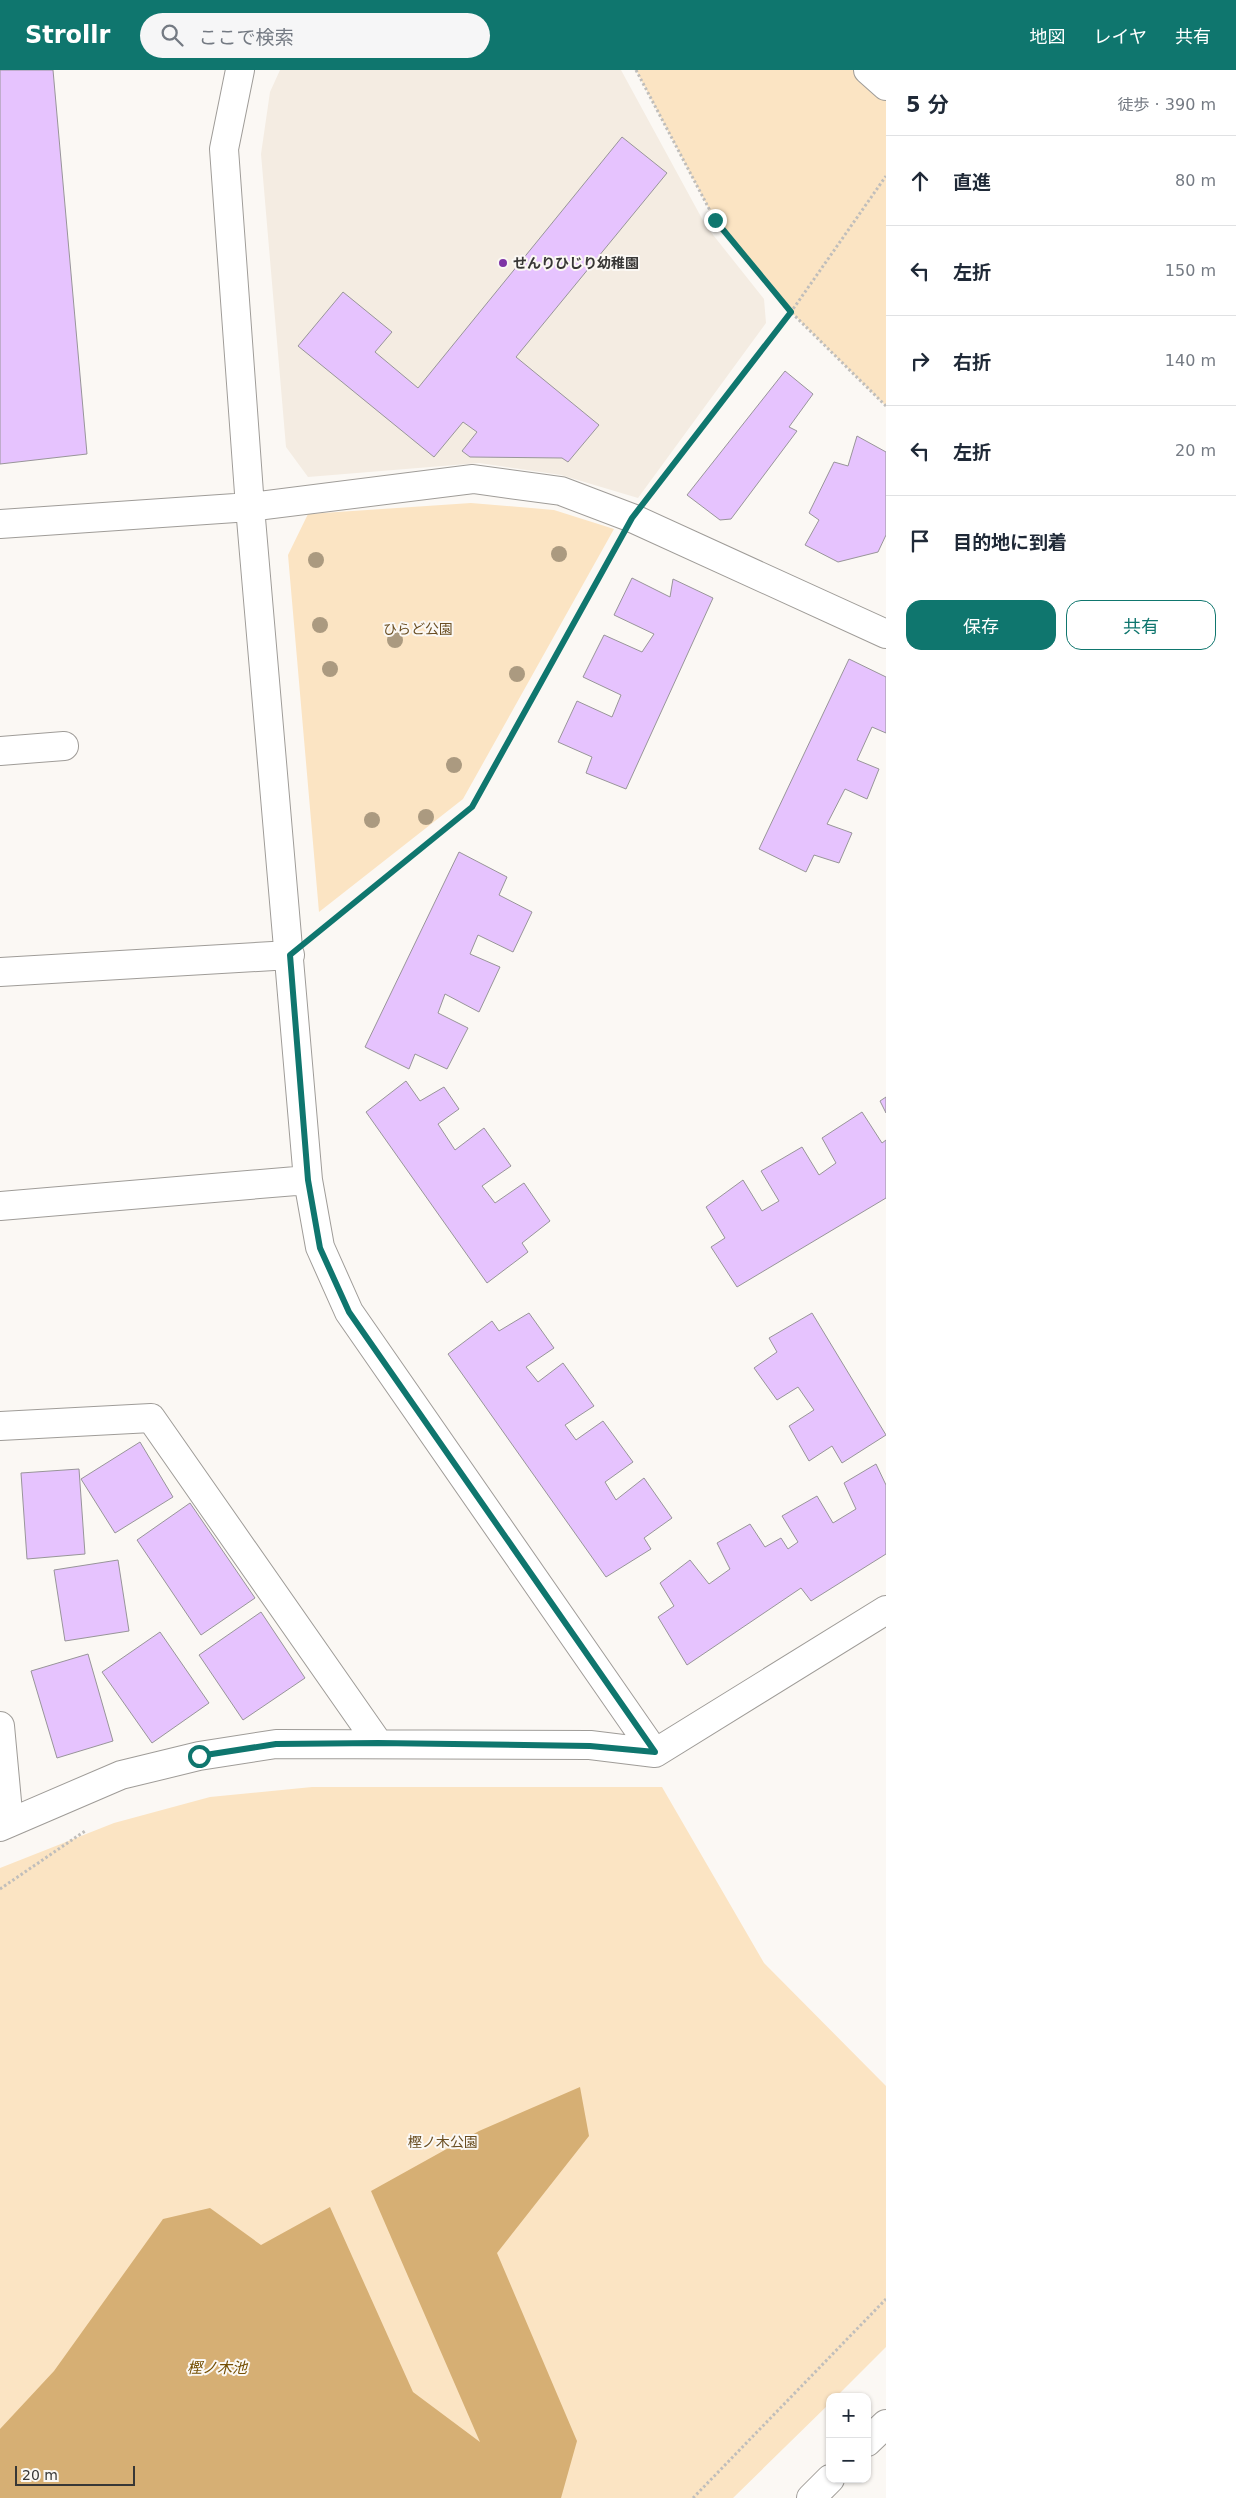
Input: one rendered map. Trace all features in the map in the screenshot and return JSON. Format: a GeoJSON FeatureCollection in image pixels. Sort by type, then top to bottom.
{"type":"FeatureCollection","features":[{"type":"Feature","properties":{"kind":"street"},"geometry":{"type":"LineString","coordinates":[[240,70],[235,83],[224,149],[250,506],[308,1180],[320,1248],[349,1312],[655,1752]]}},
{"type":"Feature","properties":{"kind":"street"},"geometry":{"type":"LineString","coordinates":[[868,70],[886,86]]}},
{"type":"Feature","properties":{"kind":"street"},"geometry":{"type":"LineString","coordinates":[[0,524],[250,506],[473,479],[561,491],[632,518],[886,634]]}},
{"type":"Feature","properties":{"kind":"street"},"geometry":{"type":"LineString","coordinates":[[0,752],[64,746]]}},
{"type":"Feature","properties":{"kind":"street"},"geometry":{"type":"LineString","coordinates":[[0,972],[290,955]]}},
{"type":"Feature","properties":{"kind":"street"},"geometry":{"type":"LineString","coordinates":[[0,1206],[308,1180]]}},
{"type":"Feature","properties":{"kind":"street"},"geometry":{"type":"LineString","coordinates":[[0,1426],[151,1418],[378,1743]]}},
{"type":"Feature","properties":{"kind":"street"},"geometry":{"type":"LineString","coordinates":[[0,1726],[4,1825],[121,1775],[199,1756],[276,1744],[378,1743],[590,1746],[655,1752],[886,1610]]}},
{"type":"Feature","properties":{"kind":"street"},"geometry":{"type":"LineString","coordinates":[[871,2438],[886,2424]]}},
{"type":"Feature","properties":{"kind":"street"},"geometry":{"type":"LineString","coordinates":[[811,2498],[826,2483]]}},
{"type":"Feature","properties":{"kind":"path"},"geometry":{"type":"LineString","coordinates":[[636,70],[715,220],[791,312],[886,406]]}},
{"type":"Feature","properties":{"kind":"path"},"geometry":{"type":"LineString","coordinates":[[290,955],[472,807],[632,518],[791,312],[886,176]]}},
{"type":"Feature","properties":{"kind":"path"},"geometry":{"type":"LineString","coordinates":[[0,1888],[92,1826]]}},
{"type":"Feature","properties":{"kind":"path"},"geometry":{"type":"LineString","coordinates":[[693,2498],[886,2299]]}},
{"type":"Feature","properties":{"kind":"shaded area","name":"せんりひじり幼稚園"},"geometry":{"type":"Polygon","coordinates":[[[280,70],[621,70],[706,226],[764,299],[766,323],[638,498],[561,475],[479,463],[308,477],[286,447],[261,154],[270,92],[280,70]]]}},
{"type":"Feature","properties":{"kind":"green space"},"geometry":{"type":"Polygon","coordinates":[[[636,70],[868,70],[886,86],[886,406],[791,312],[715,220],[636,70]]]}},
{"type":"Feature","properties":{"kind":"green space","name":"ひらど公園"},"geometry":{"type":"Polygon","coordinates":[[[471,503],[554,510],[614,529],[463,799],[319,912],[288,555],[308,514],[471,503]]]}},
{"type":"Feature","properties":{"kind":"green space","name":"樫ノ木公園"},"geometry":{"type":"Polygon","coordinates":[[[312,1787],[662,1787],[764,1963],[886,2086],[886,2347],[840,2393],[826,2393],[826,2407],[733,2498],[0,2498],[0,1868],[114,1823],[210,1797],[312,1787]]]}},
{"type":"Feature","properties":{"kind":"water","name":"樫ノ木池"},"geometry":{"type":"Polygon","coordinates":[[[580,2087],[589,2136],[497,2253],[577,2441],[561,2498],[0,2498],[0,2429],[54,2371],[163,2219],[210,2208],[261,2245],[330,2207],[413,2392],[480,2442],[371,2191],[479,2131],[580,2087]]]}},
{"type":"Feature","properties":{"kind":"building"},"geometry":{"type":"Polygon","coordinates":[[[0,70],[53,70],[87,454],[0,464],[0,70]]]}},
{"type":"Feature","properties":{"kind":"building"},"geometry":{"type":"Polygon","coordinates":[[[622,137],[667,173],[516,357],[599,425],[568,462],[562,458],[470,457],[462,451],[477,432],[463,422],[434,457],[298,346],[343,292],[392,332],[375,352],[418,388],[622,137]]]}},
{"type":"Feature","properties":{"kind":"building"},"geometry":{"type":"Polygon","coordinates":[[[785,371],[813,394],[789,427],[797,431],[731,519],[720,520],[687,495],[785,371]]]}},
{"type":"Feature","properties":{"kind":"building"},"geometry":{"type":"Polygon","coordinates":[[[857,436],[886,452],[886,535],[878,552],[838,562],[805,545],[819,520],[809,513],[834,462],[848,466],[857,436]]]}},
{"type":"Feature","properties":{"kind":"building"},"geometry":{"type":"Polygon","coordinates":[[[632,578],[670,597],[673,579],[713,598],[626,789],[586,773],[592,757],[558,742],[577,701],[612,717],[621,695],[583,677],[604,635],[642,652],[654,634],[614,615],[632,578]]]}},
{"type":"Feature","properties":{"kind":"building"},"geometry":{"type":"Polygon","coordinates":[[[849,659],[886,677],[886,733],[872,727],[857,760],[879,769],[867,799],[845,789],[827,824],[852,833],[839,863],[814,855],[806,872],[759,849],[849,659]]]}},
{"type":"Feature","properties":{"kind":"building"},"geometry":{"type":"Polygon","coordinates":[[[459,852],[507,877],[499,895],[532,912],[513,952],[478,935],[470,954],[500,967],[479,1012],[445,994],[438,1013],[468,1028],[447,1069],[415,1054],[409,1069],[365,1047],[459,852]]]}},
{"type":"Feature","properties":{"kind":"building"},"geometry":{"type":"Polygon","coordinates":[[[406,1081],[420,1101],[444,1087],[459,1109],[438,1124],[455,1150],[484,1128],[511,1166],[482,1186],[495,1203],[524,1183],[550,1221],[522,1243],[528,1252],[487,1283],[366,1112],[406,1081]]]}},
{"type":"Feature","properties":{"kind":"building"},"geometry":{"type":"Polygon","coordinates":[[[886,1097],[886,1113],[880,1101],[886,1097]]]}},
{"type":"Feature","properties":{"kind":"building"},"geometry":{"type":"Polygon","coordinates":[[[862,1112],[882,1143],[886,1140],[886,1198],[737,1287],[711,1247],[725,1238],[706,1207],[743,1180],[762,1211],[779,1201],[761,1171],[802,1147],[819,1175],[836,1163],[822,1138],[862,1112]]]}},
{"type":"Feature","properties":{"kind":"building"},"geometry":{"type":"Polygon","coordinates":[[[529,1313],[554,1348],[526,1367],[538,1382],[563,1363],[594,1406],[565,1425],[576,1440],[603,1421],[633,1462],[605,1482],[616,1500],[644,1478],[672,1518],[644,1538],[651,1549],[606,1577],[448,1354],[492,1321],[499,1331],[529,1313]]]}},
{"type":"Feature","properties":{"kind":"building"},"geometry":{"type":"Polygon","coordinates":[[[812,1313],[886,1435],[842,1463],[832,1446],[809,1461],[789,1426],[814,1410],[798,1387],[777,1400],[754,1368],[777,1352],[769,1338],[812,1313]]]}},
{"type":"Feature","properties":{"kind":"building"},"geometry":{"type":"Polygon","coordinates":[[[140,1442],[173,1497],[115,1533],[81,1479],[140,1442]]]}},
{"type":"Feature","properties":{"kind":"building"},"geometry":{"type":"Polygon","coordinates":[[[876,1464],[886,1485],[886,1554],[811,1601],[801,1588],[687,1665],[658,1617],[674,1606],[660,1583],[690,1560],[709,1584],[730,1569],[717,1543],[750,1524],[765,1547],[781,1538],[788,1549],[798,1542],[782,1516],[817,1496],[833,1523],[856,1509],[844,1483],[876,1464]]]}},
{"type":"Feature","properties":{"kind":"building"},"geometry":{"type":"Polygon","coordinates":[[[79,1469],[85,1554],[27,1559],[21,1473],[79,1469]]]}},
{"type":"Feature","properties":{"kind":"building"},"geometry":{"type":"Polygon","coordinates":[[[190,1503],[255,1598],[201,1635],[137,1540],[190,1503]]]}},
{"type":"Feature","properties":{"kind":"building"},"geometry":{"type":"Polygon","coordinates":[[[118,1560],[129,1631],[65,1641],[54,1570],[118,1560]]]}},
{"type":"Feature","properties":{"kind":"building"},"geometry":{"type":"Polygon","coordinates":[[[261,1612],[305,1678],[243,1720],[199,1655],[261,1612]]]}},
{"type":"Feature","properties":{"kind":"building"},"geometry":{"type":"Polygon","coordinates":[[[160,1632],[209,1703],[152,1743],[102,1672],[160,1632]]]}},
{"type":"Feature","properties":{"kind":"building"},"geometry":{"type":"Polygon","coordinates":[[[88,1654],[113,1741],[57,1758],[31,1671],[88,1654]]]}},
{"type":"Feature","properties":{"kind":"place","name":"せんりひじり幼稚園"},"geometry":{"type":"Point","coordinates":[503,263]}},
{"type":"Feature","properties":{"kind":"route"},"geometry":{"type":"LineString","coordinates":[[199,1756],[276,1744],[378,1743],[590,1746],[655,1752],[349,1312],[320,1248],[308,1180],[290,955],[472,807],[632,518],[791,312],[715,220]]}}]}
